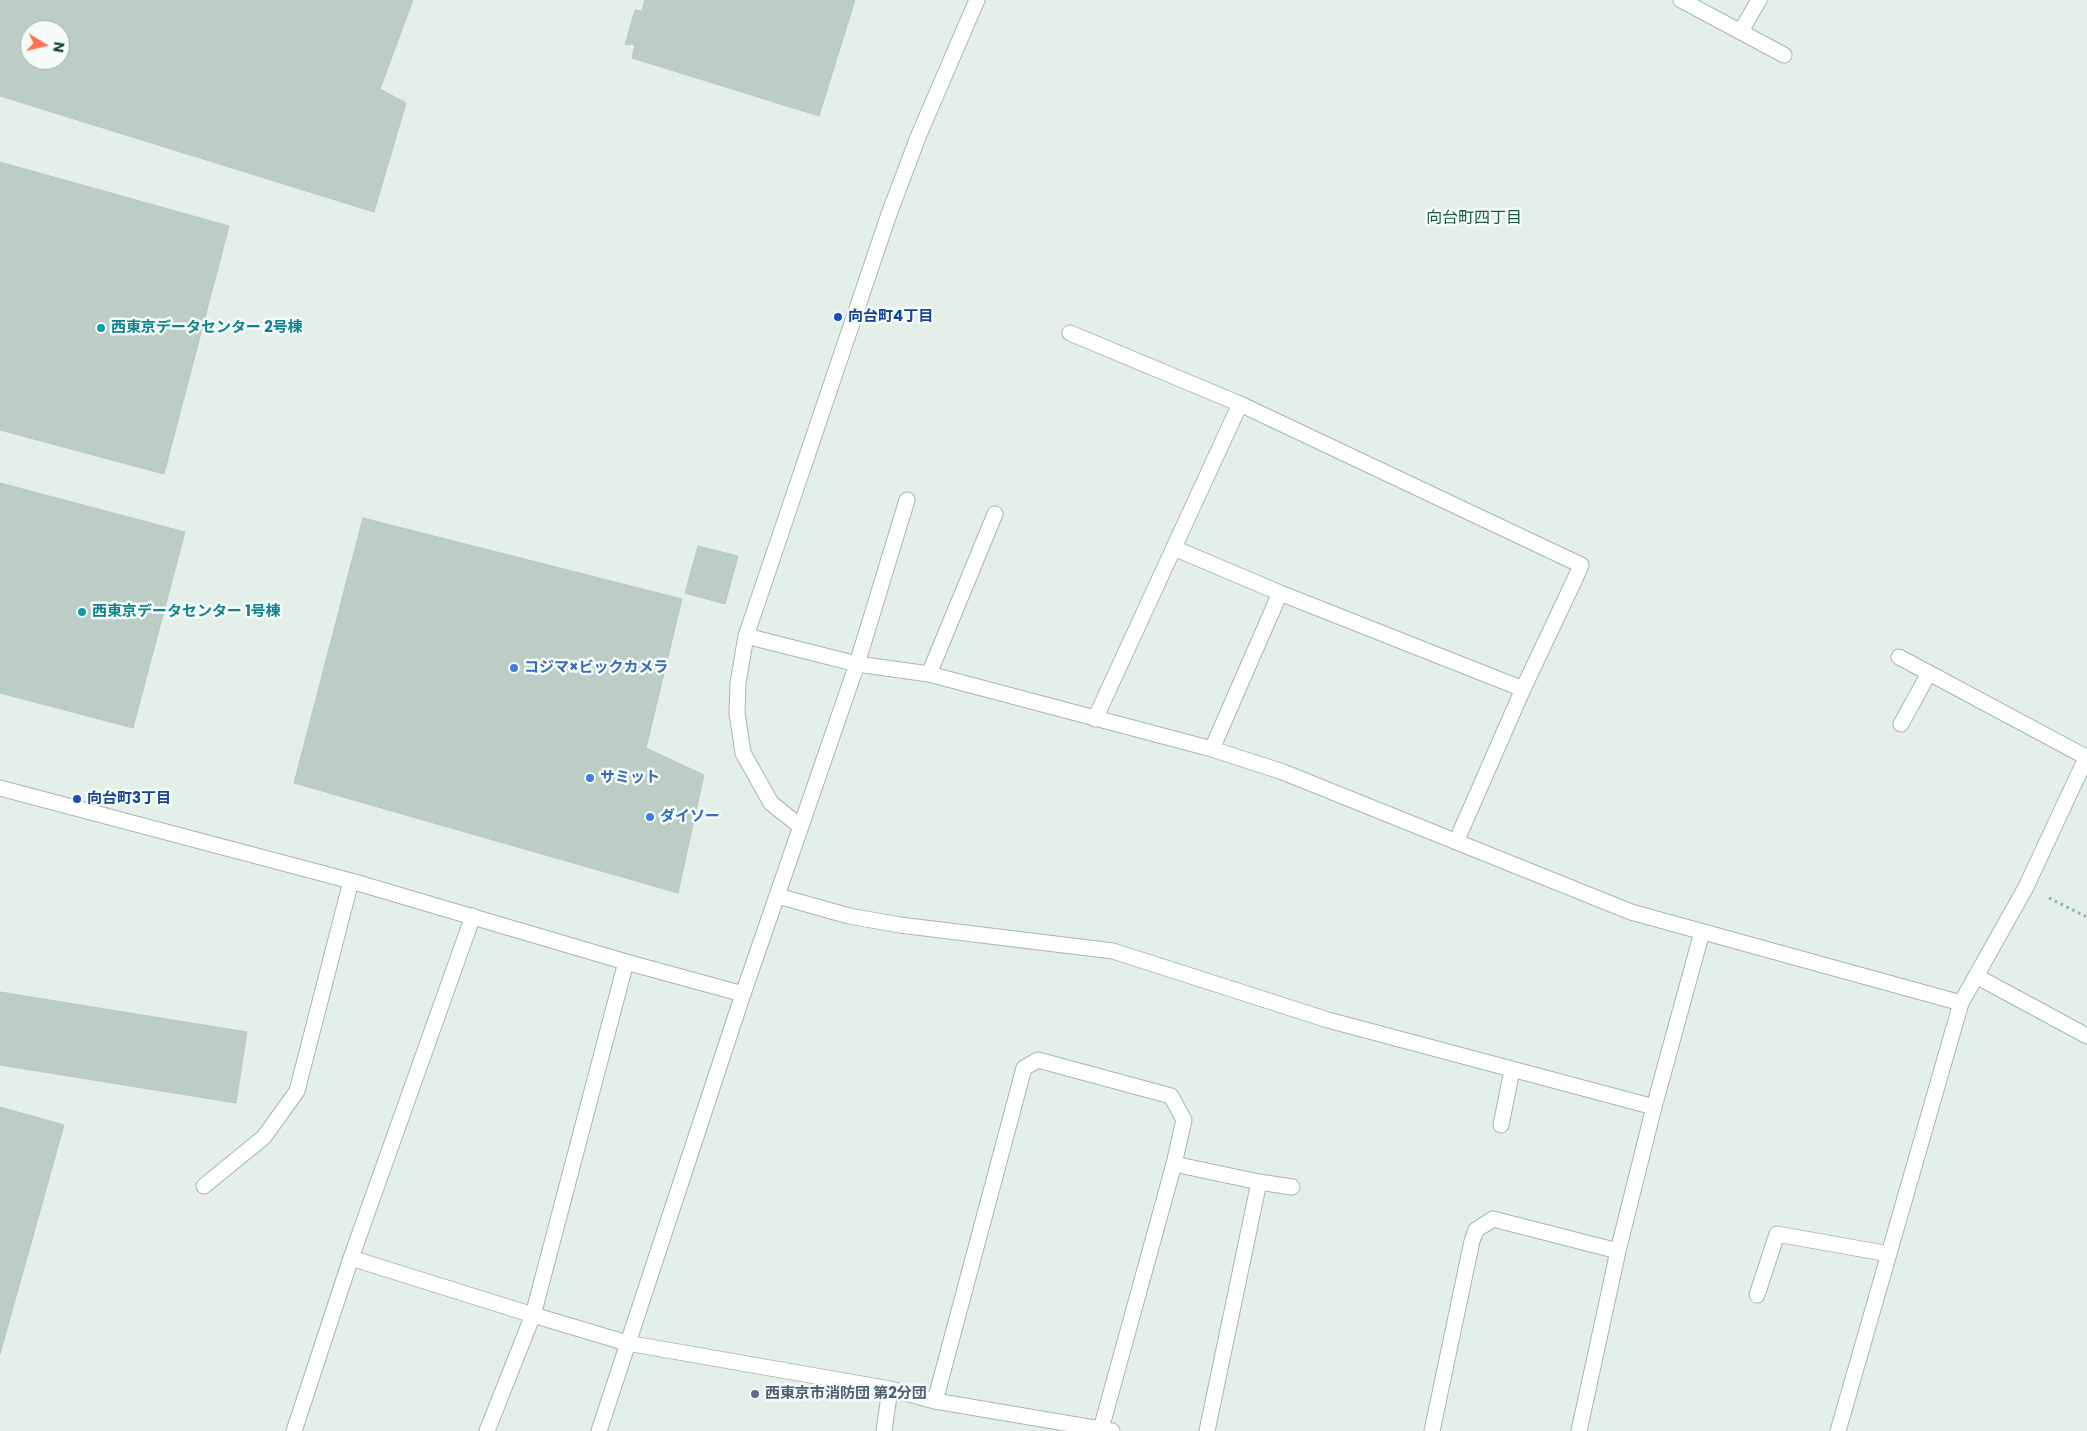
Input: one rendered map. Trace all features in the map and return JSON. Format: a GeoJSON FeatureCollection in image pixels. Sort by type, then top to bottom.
{"type":"FeatureCollection","features":[{"type":"Feature","properties":{"kind":"street"},"geometry":{"type":"LineString","coordinates":[[801,827],[771,803],[743,753],[737,713],[738,683],[746,636],[889,214],[918,137],[977,0]]}},
{"type":"Feature","properties":{"kind":"street"},"geometry":{"type":"LineString","coordinates":[[1682,0],[1784,55]]}},
{"type":"Feature","properties":{"kind":"street"},"geometry":{"type":"LineString","coordinates":[[1741,31],[1759,0]]}},
{"type":"Feature","properties":{"kind":"street"},"geometry":{"type":"LineString","coordinates":[[1070,334],[1240,404],[1581,565],[1523,689],[1456,842]]}},
{"type":"Feature","properties":{"kind":"street"},"geometry":{"type":"LineString","coordinates":[[1095,719],[1240,404]]}},
{"type":"Feature","properties":{"kind":"street"},"geometry":{"type":"LineString","coordinates":[[599,1431],[743,994],[857,664],[907,500]]}},
{"type":"Feature","properties":{"kind":"street"},"geometry":{"type":"LineString","coordinates":[[929,674],[995,514]]}},
{"type":"Feature","properties":{"kind":"street"},"geometry":{"type":"LineString","coordinates":[[1174,548],[1280,593],[1523,689]]}},
{"type":"Feature","properties":{"kind":"street"},"geometry":{"type":"LineString","coordinates":[[1212,749],[1280,593]]}},
{"type":"Feature","properties":{"kind":"street"},"geometry":{"type":"LineString","coordinates":[[746,636],[857,664],[929,674],[1212,749],[1283,772],[1631,912],[1961,1003]]}},
{"type":"Feature","properties":{"kind":"street"},"geometry":{"type":"LineString","coordinates":[[1838,1431],[1961,1003],[2026,887],[2087,756],[1899,657]]}},
{"type":"Feature","properties":{"kind":"street"},"geometry":{"type":"LineString","coordinates":[[1901,724],[1928,673]]}},
{"type":"Feature","properties":{"kind":"street"},"geometry":{"type":"LineString","coordinates":[[0,788],[351,881],[626,962],[743,994]]}},
{"type":"Feature","properties":{"kind":"street"},"geometry":{"type":"LineString","coordinates":[[204,1186],[264,1137],[296,1091],[351,881]]}},
{"type":"Feature","properties":{"kind":"street"},"geometry":{"type":"LineString","coordinates":[[778,896],[849,916],[900,925],[1113,951],[1328,1020],[1654,1107]]}},
{"type":"Feature","properties":{"kind":"street"},"geometry":{"type":"LineString","coordinates":[[294,1431],[351,1258],[473,916]]}},
{"type":"Feature","properties":{"kind":"street"},"geometry":{"type":"LineString","coordinates":[[1579,1431],[1618,1251],[1654,1107],[1702,932]]}},
{"type":"Feature","properties":{"kind":"street"},"geometry":{"type":"LineString","coordinates":[[488,1431],[532,1315],[626,962]]}},
{"type":"Feature","properties":{"kind":"street"},"geometry":{"type":"LineString","coordinates":[[1976,976],[2087,1036]]}},
{"type":"Feature","properties":{"kind":"street"},"geometry":{"type":"LineString","coordinates":[[351,1258],[627,1343],[890,1389],[936,1401],[1107,1430],[1184,1120],[1170,1096],[1038,1060],[1024,1068],[936,1401]]}},
{"type":"Feature","properties":{"kind":"street"},"geometry":{"type":"LineString","coordinates":[[1501,1125],[1512,1070]]}},
{"type":"Feature","properties":{"kind":"street"},"geometry":{"type":"LineString","coordinates":[[1174,1164],[1292,1188]]}},
{"type":"Feature","properties":{"kind":"street"},"geometry":{"type":"LineString","coordinates":[[1208,1431],[1258,1182]]}},
{"type":"Feature","properties":{"kind":"street"},"geometry":{"type":"LineString","coordinates":[[1432,1431],[1472,1241],[1476,1230],[1493,1219],[1618,1251]]}},
{"type":"Feature","properties":{"kind":"street"},"geometry":{"type":"LineString","coordinates":[[1757,1295],[1777,1234],[1889,1254]]}},
{"type":"Feature","properties":{"kind":"street"},"geometry":{"type":"LineString","coordinates":[[884,1431],[890,1389]]}},
{"type":"Feature","properties":{"kind":"path"},"geometry":{"type":"LineString","coordinates":[[2026,887],[2087,917]]}},
{"type":"Feature","properties":{"kind":"building"},"geometry":{"type":"Polygon","coordinates":[[[0,0],[413,0],[380,89],[406,103],[374,212],[0,96],[0,0]]]}},
{"type":"Feature","properties":{"kind":"building"},"geometry":{"type":"Polygon","coordinates":[[[645,0],[855,0],[819,116],[632,58],[635,44],[625,45],[635,10],[642,11],[645,0]]]}},
{"type":"Feature","properties":{"kind":"building","name":"西東京データセンター 2号棟"},"geometry":{"type":"Polygon","coordinates":[[[0,162],[229,226],[164,474],[0,430],[0,162]]]}},
{"type":"Feature","properties":{"kind":"building","name":"西東京データセンター 1号棟"},"geometry":{"type":"Polygon","coordinates":[[[0,483],[185,532],[133,728],[0,693],[0,483]]]}},
{"type":"Feature","properties":{"kind":"building"},"geometry":{"type":"Polygon","coordinates":[[[363,518],[682,599],[646,748],[704,775],[678,893],[294,783],[363,518]]]}},
{"type":"Feature","properties":{"kind":"building"},"geometry":{"type":"Polygon","coordinates":[[[698,546],[738,556],[725,604],[685,593],[698,546]]]}},
{"type":"Feature","properties":{"kind":"building"},"geometry":{"type":"Polygon","coordinates":[[[0,992],[247,1032],[236,1103],[0,1065],[0,992]]]}},
{"type":"Feature","properties":{"kind":"building"},"geometry":{"type":"Polygon","coordinates":[[[0,1107],[64,1125],[0,1354],[0,1107]]]}},
{"type":"Feature","properties":{"kind":"place","name":"向台町4丁目"},"geometry":{"type":"Point","coordinates":[838,317]}},
{"type":"Feature","properties":{"kind":"place","name":"西東京データセンター 2号棟"},"geometry":{"type":"Point","coordinates":[101,328]}},
{"type":"Feature","properties":{"kind":"place","name":"西東京データセンター 1号棟"},"geometry":{"type":"Point","coordinates":[82,612]}},
{"type":"Feature","properties":{"kind":"place","name":"コジマ×ビックカメラ"},"geometry":{"type":"Point","coordinates":[514,668]}},
{"type":"Feature","properties":{"kind":"place","name":"サミット"},"geometry":{"type":"Point","coordinates":[590,778]}},
{"type":"Feature","properties":{"kind":"place","name":"向台町3丁目"},"geometry":{"type":"Point","coordinates":[77,799]}},
{"type":"Feature","properties":{"kind":"place","name":"ダイソー"},"geometry":{"type":"Point","coordinates":[650,817]}},
{"type":"Feature","properties":{"kind":"place","name":"西東京市消防団 第2分団"},"geometry":{"type":"Point","coordinates":[755,1394]}},
{"type":"Feature","properties":{"kind":"district","name":"向台町四丁目"},"geometry":{"type":"Point","coordinates":[1474,219]}}]}
